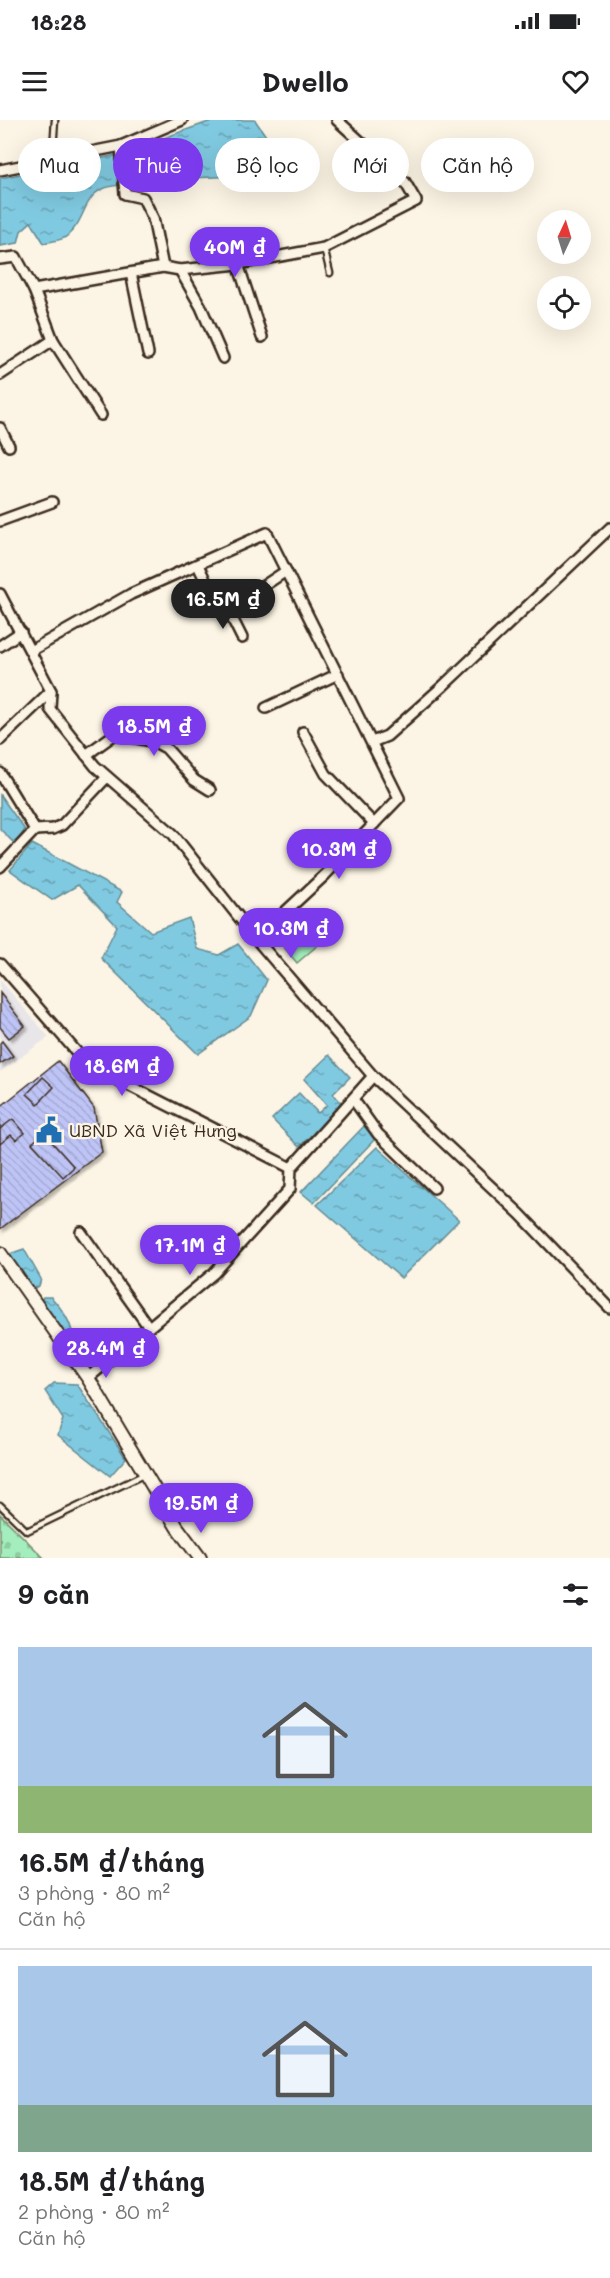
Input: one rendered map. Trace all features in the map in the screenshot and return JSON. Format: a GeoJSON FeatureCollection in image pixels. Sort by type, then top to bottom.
{"type":"FeatureCollection","features":[{"type":"Feature","properties":{"kind":"main road"},"geometry":{"type":"LineString","coordinates":[[0,1253],[88,1378],[177,1527],[200,1558]]}},
{"type":"Feature","properties":{"kind":"street"},"geometry":{"type":"LineString","coordinates":[[34,290],[163,267],[180,270],[238,264],[324,248],[416,201],[405,182],[337,120]]}},
{"type":"Feature","properties":{"kind":"street"},"geometry":{"type":"LineString","coordinates":[[139,138],[176,121]]}},
{"type":"Feature","properties":{"kind":"street"},"geometry":{"type":"LineString","coordinates":[[0,170],[18,166]]}},
{"type":"Feature","properties":{"kind":"street"},"geometry":{"type":"LineString","coordinates":[[125,192],[125,194],[143,198],[153,218],[163,267]]}},
{"type":"Feature","properties":{"kind":"street"},"geometry":{"type":"LineString","coordinates":[[0,259],[16,257],[34,290],[53,340],[102,415]]}},
{"type":"Feature","properties":{"kind":"street"},"geometry":{"type":"LineString","coordinates":[[238,264],[262,336]]}},
{"type":"Feature","properties":{"kind":"street"},"geometry":{"type":"LineString","coordinates":[[180,270],[201,307],[223,358]]}},
{"type":"Feature","properties":{"kind":"street"},"geometry":{"type":"LineString","coordinates":[[131,273],[148,354]]}},
{"type":"Feature","properties":{"kind":"street"},"geometry":{"type":"LineString","coordinates":[[0,375],[53,340]]}},
{"type":"Feature","properties":{"kind":"street"},"geometry":{"type":"LineString","coordinates":[[0,428],[9,446]]}},
{"type":"Feature","properties":{"kind":"street"},"geometry":{"type":"LineString","coordinates":[[0,520],[52,502]]}},
{"type":"Feature","properties":{"kind":"street"},"geometry":{"type":"LineString","coordinates":[[372,742],[387,736],[443,686],[610,528]]}},
{"type":"Feature","properties":{"kind":"street"},"geometry":{"type":"LineString","coordinates":[[32,650],[131,594],[267,533],[399,798],[325,875],[256,939]]}},
{"type":"Feature","properties":{"kind":"street"},"geometry":{"type":"LineString","coordinates":[[198,565],[206,582],[221,596],[242,638]]}},
{"type":"Feature","properties":{"kind":"street"},"geometry":{"type":"LineString","coordinates":[[227,610],[286,571]]}},
{"type":"Feature","properties":{"kind":"street"},"geometry":{"type":"LineString","coordinates":[[0,594],[32,650],[51,691],[50,710],[86,755],[107,777],[173,834],[256,939],[374,1076],[520,1214],[610,1308]]}},
{"type":"Feature","properties":{"kind":"street"},"geometry":{"type":"LineString","coordinates":[[0,646],[21,632]]}},
{"type":"Feature","properties":{"kind":"street"},"geometry":{"type":"LineString","coordinates":[[266,708],[338,674]]}},
{"type":"Feature","properties":{"kind":"street"},"geometry":{"type":"LineString","coordinates":[[0,740],[51,691]]}},
{"type":"Feature","properties":{"kind":"street"},"geometry":{"type":"LineString","coordinates":[[303,732],[326,774],[374,824]]}},
{"type":"Feature","properties":{"kind":"street"},"geometry":{"type":"LineString","coordinates":[[86,755],[115,734],[155,742],[166,748],[194,780],[210,790]]}},
{"type":"Feature","properties":{"kind":"street"},"geometry":{"type":"LineString","coordinates":[[0,773],[35,830]]}},
{"type":"Feature","properties":{"kind":"street"},"geometry":{"type":"LineString","coordinates":[[0,867],[35,830],[53,829],[62,825],[107,777]]}},
{"type":"Feature","properties":{"kind":"street"},"geometry":{"type":"LineString","coordinates":[[0,964],[87,1064],[291,1168]]}},
{"type":"Feature","properties":{"kind":"street"},"geometry":{"type":"LineString","coordinates":[[88,1378],[214,1273],[290,1189],[291,1168],[374,1076]]}},
{"type":"Feature","properties":{"kind":"street"},"geometry":{"type":"LineString","coordinates":[[353,1099],[378,1134],[434,1188]]}},
{"type":"Feature","properties":{"kind":"street"},"geometry":{"type":"LineString","coordinates":[[81,1232],[148,1326]]}},
{"type":"Feature","properties":{"kind":"lane"},"geometry":{"type":"LineString","coordinates":[[54,138],[55,120]]}},
{"type":"Feature","properties":{"kind":"lane"},"geometry":{"type":"LineString","coordinates":[[324,248],[330,273]]}},
{"type":"Feature","properties":{"kind":"lane"},"geometry":{"type":"LineString","coordinates":[[0,1505],[27,1531],[146,1474]]}},
{"type":"Feature","properties":{"kind":"shaded area"},"geometry":{"type":"Polygon","coordinates":[[[0,980],[49,1037],[0,1072],[0,980]]]}},
{"type":"Feature","properties":{"kind":"green space"},"geometry":{"type":"Polygon","coordinates":[[[298,922],[318,945],[297,963],[277,939],[298,922]]]}},
{"type":"Feature","properties":{"kind":"green space"},"geometry":{"type":"Polygon","coordinates":[[[0,1514],[44,1558],[0,1558],[0,1514]]]}},
{"type":"Feature","properties":{"kind":"water"},"geometry":{"type":"Polygon","coordinates":[[[214,120],[255,120],[267,138],[215,138],[215,177],[203,177],[203,138],[163,138],[214,120]]]}},
{"type":"Feature","properties":{"kind":"water"},"geometry":{"type":"Polygon","coordinates":[[[113,156],[113,186],[101,190],[101,158],[113,156]]]}},
{"type":"Feature","properties":{"kind":"water"},"geometry":{"type":"Polygon","coordinates":[[[18,174],[18,192],[98,192],[87,204],[80,220],[65,238],[44,243],[31,222],[21,231],[18,243],[0,246],[0,178],[18,174]]]}},
{"type":"Feature","properties":{"kind":"water"},"geometry":{"type":"Polygon","coordinates":[[[0,795],[25,830],[15,844],[0,829],[0,795]]]}},
{"type":"Feature","properties":{"kind":"water"},"geometry":{"type":"Polygon","coordinates":[[[32,844],[122,892],[117,902],[151,932],[189,918],[197,949],[219,955],[238,944],[267,980],[251,1016],[198,1054],[101,958],[117,926],[78,885],[52,900],[10,870],[32,844]]]}},
{"type":"Feature","properties":{"kind":"water"},"geometry":{"type":"Polygon","coordinates":[[[329,1055],[350,1077],[333,1094],[343,1104],[299,1147],[272,1119],[299,1093],[318,1113],[327,1105],[304,1079],[329,1055]]]}},
{"type":"Feature","properties":{"kind":"water"},"geometry":{"type":"Polygon","coordinates":[[[364,1126],[375,1139],[314,1203],[301,1192],[364,1126]]]}},
{"type":"Feature","properties":{"kind":"water"},"geometry":{"type":"Polygon","coordinates":[[[377,1147],[459,1220],[401,1278],[317,1205],[377,1147]]]}},
{"type":"Feature","properties":{"kind":"water"},"geometry":{"type":"Polygon","coordinates":[[[24,1249],[41,1279],[39,1286],[31,1289],[7,1255],[24,1249]]]}},
{"type":"Feature","properties":{"kind":"water"},"geometry":{"type":"Polygon","coordinates":[[[43,1297],[51,1297],[58,1305],[68,1320],[73,1336],[65,1340],[41,1301],[43,1297]]]}},
{"type":"Feature","properties":{"kind":"water"},"geometry":{"type":"Polygon","coordinates":[[[54,1383],[77,1384],[126,1458],[110,1476],[58,1435],[63,1419],[45,1391],[54,1383]]]}},
{"type":"Feature","properties":{"kind":"building"},"geometry":{"type":"Polygon","coordinates":[[[0,993],[25,1026],[9,1038],[0,1027],[0,993]]]}},
{"type":"Feature","properties":{"kind":"building"},"geometry":{"type":"Polygon","coordinates":[[[2,1041],[13,1056],[0,1064],[0,1043],[2,1041]]]}},
{"type":"Feature","properties":{"kind":"building","name":"UBND Xã Việt Hưng"},"geometry":{"type":"Polygon","coordinates":[[[58,1061],[94,1108],[102,1152],[0,1229],[0,1107],[58,1061]]]}},
{"type":"Feature","properties":{"kind":"building"},"geometry":{"type":"Polygon","coordinates":[[[43,1077],[54,1087],[38,1104],[27,1094],[43,1077]]]}},
{"type":"Feature","properties":{"kind":"building"},"geometry":{"type":"Polygon","coordinates":[[[13,1119],[25,1133],[16,1140],[11,1135],[0,1144],[0,1129],[13,1119]]]}},
{"type":"Feature","properties":{"kind":"building"},"geometry":{"type":"Polygon","coordinates":[[[44,1133],[74,1167],[63,1177],[32,1143],[44,1133]]]}},
{"type":"Feature","properties":{"kind":"place","name":"UBND Xã Việt Hưng"},"geometry":{"type":"Point","coordinates":[49,1130]}}]}
